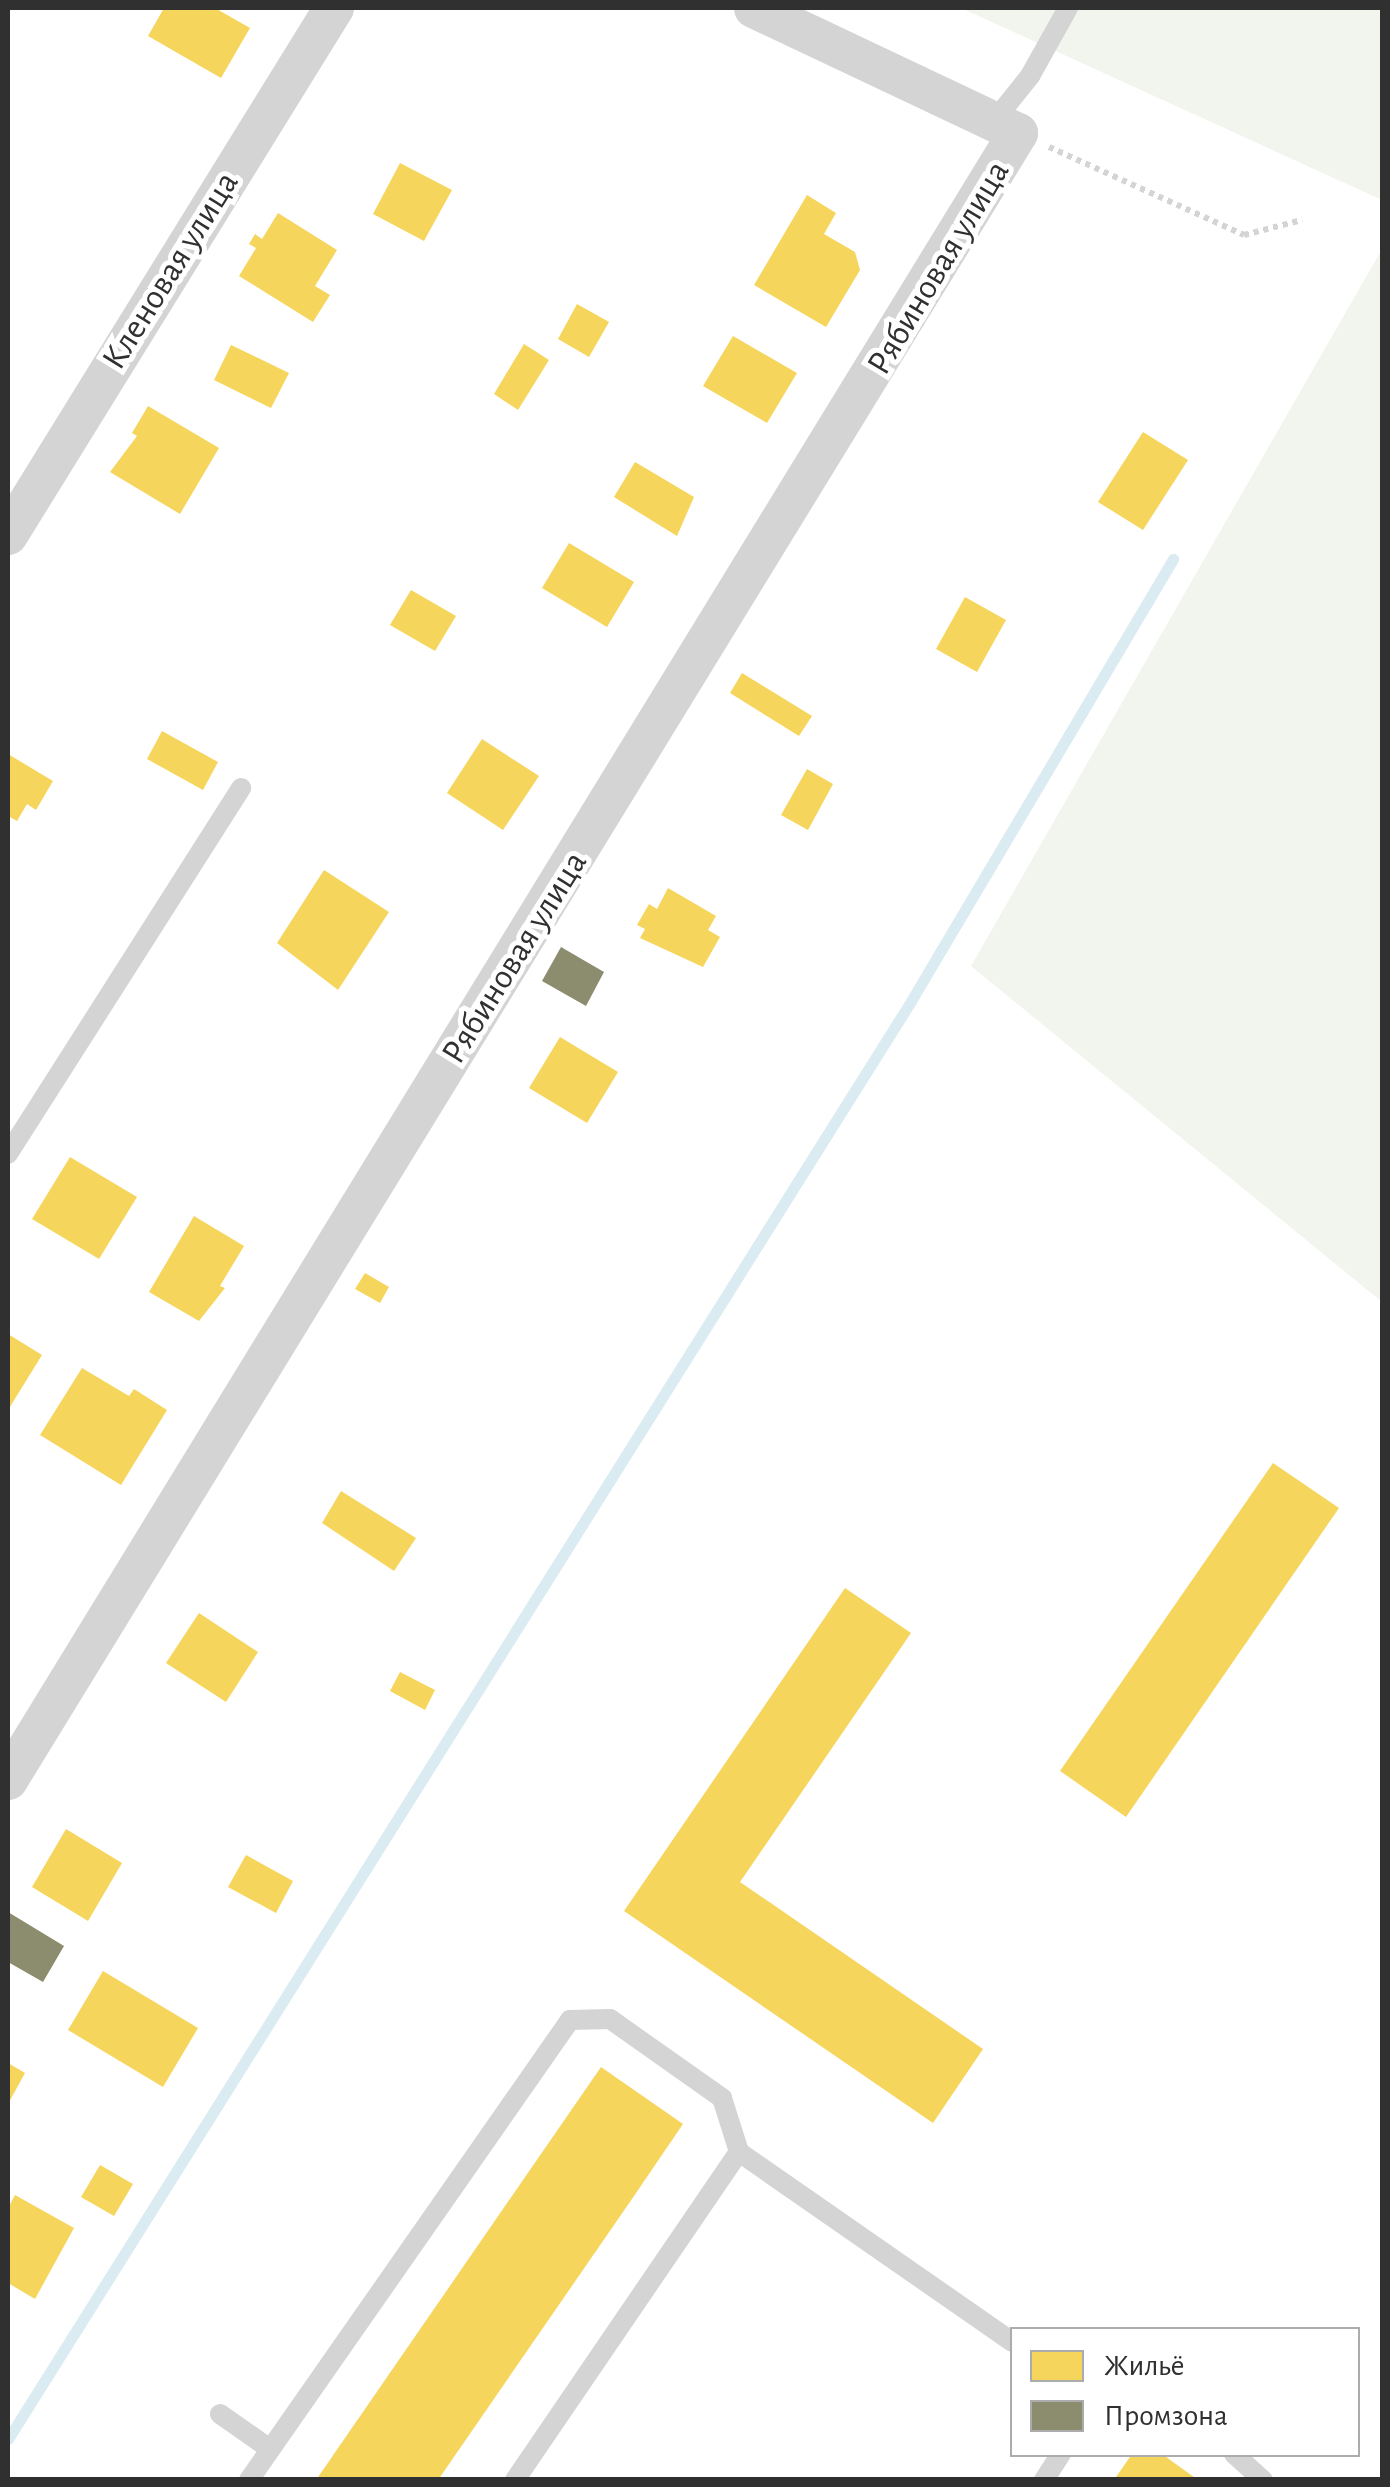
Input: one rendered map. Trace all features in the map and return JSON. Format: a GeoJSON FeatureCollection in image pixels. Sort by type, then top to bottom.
{"type":"FeatureCollection","features":[{"type":"Feature","properties":{"kind":"street","name":"Кленовая улица"},"geometry":{"type":"LineString","coordinates":[[8,535],[334,8]]}},
{"type":"Feature","properties":{"kind":"street"},"geometry":{"type":"LineString","coordinates":[[754,8],[1006,127]]}},
{"type":"Feature","properties":{"kind":"street","name":"Рябиновая улица"},"geometry":{"type":"LineString","coordinates":[[8,1780],[1006,127]]}},
{"type":"Feature","properties":{"kind":"lane"},"geometry":{"type":"LineString","coordinates":[[1006,127],[1068,8]]}},
{"type":"Feature","properties":{"kind":"lane"},"geometry":{"type":"LineString","coordinates":[[8,1154],[241,788]]}},
{"type":"Feature","properties":{"kind":"lane"},"geometry":{"type":"LineString","coordinates":[[249,2480],[570,2020],[610,2019],[722,2098],[739,2152],[1010,2341]]}},
{"type":"Feature","properties":{"kind":"lane"},"geometry":{"type":"LineString","coordinates":[[515,2480],[739,2152]]}},
{"type":"Feature","properties":{"kind":"lane"},"geometry":{"type":"LineString","coordinates":[[220,2414],[270,2450]]}},
{"type":"Feature","properties":{"kind":"lane"},"geometry":{"type":"LineString","coordinates":[[1044,2480],[1060,2457]]}},
{"type":"Feature","properties":{"kind":"lane"},"geometry":{"type":"LineString","coordinates":[[1237,2457],[1263,2480]]}},
{"type":"Feature","properties":{"kind":"path"},"geometry":{"type":"LineString","coordinates":[[1006,127],[1244,235],[1302,220]]}},
{"type":"Feature","properties":{"kind":"shaded area"},"geometry":{"type":"Polygon","coordinates":[[[961,8],[1382,8],[1382,200],[961,8]]]}},
{"type":"Feature","properties":{"kind":"shaded area"},"geometry":{"type":"Polygon","coordinates":[[[1382,249],[1382,1302],[971,966],[1382,249]]]}},
{"type":"Feature","properties":{"kind":"building: Жильё"},"geometry":{"type":"Polygon","coordinates":[[[164,8],[215,8],[250,28],[221,78],[148,36],[164,8]]]}},
{"type":"Feature","properties":{"kind":"building: Жильё"},"geometry":{"type":"Polygon","coordinates":[[[400,163],[452,190],[424,241],[373,214],[400,163]]]}},
{"type":"Feature","properties":{"kind":"building: Жильё"},"geometry":{"type":"Polygon","coordinates":[[[807,195],[836,213],[824,234],[855,252],[860,270],[826,327],[754,285],[807,195]]]}},
{"type":"Feature","properties":{"kind":"building: Жильё"},"geometry":{"type":"Polygon","coordinates":[[[278,213],[337,250],[315,286],[330,295],[313,322],[239,276],[256,248],[249,244],[255,234],[262,239],[278,213]]]}},
{"type":"Feature","properties":{"kind":"building: Жильё"},"geometry":{"type":"Polygon","coordinates":[[[577,304],[609,322],[589,357],[558,339],[577,304]]]}},
{"type":"Feature","properties":{"kind":"building: Жильё"},"geometry":{"type":"Polygon","coordinates":[[[733,336],[797,373],[767,423],[703,386],[733,336]]]}},
{"type":"Feature","properties":{"kind":"building: Жильё"},"geometry":{"type":"Polygon","coordinates":[[[524,344],[549,360],[518,410],[494,394],[524,344]]]}},
{"type":"Feature","properties":{"kind":"building: Жильё"},"geometry":{"type":"Polygon","coordinates":[[[231,345],[289,373],[271,408],[214,380],[231,345]]]}},
{"type":"Feature","properties":{"kind":"building: Жильё"},"geometry":{"type":"Polygon","coordinates":[[[148,406],[219,448],[180,514],[110,472],[137,436],[132,433],[148,406]]]}},
{"type":"Feature","properties":{"kind":"building: Жильё"},"geometry":{"type":"Polygon","coordinates":[[[1143,432],[1188,460],[1143,530],[1098,502],[1143,432]]]}},
{"type":"Feature","properties":{"kind":"building: Жильё"},"geometry":{"type":"Polygon","coordinates":[[[635,462],[694,497],[677,536],[614,497],[635,462]]]}},
{"type":"Feature","properties":{"kind":"building: Жильё"},"geometry":{"type":"Polygon","coordinates":[[[569,543],[634,582],[607,627],[542,588],[569,543]]]}},
{"type":"Feature","properties":{"kind":"building: Жильё"},"geometry":{"type":"Polygon","coordinates":[[[411,590],[456,616],[435,651],[390,625],[411,590]]]}},
{"type":"Feature","properties":{"kind":"building: Жильё"},"geometry":{"type":"Polygon","coordinates":[[[965,597],[1006,620],[977,672],[936,649],[965,597]]]}},
{"type":"Feature","properties":{"kind":"building: Жильё"},"geometry":{"type":"Polygon","coordinates":[[[742,673],[812,716],[799,736],[730,693],[742,673]]]}},
{"type":"Feature","properties":{"kind":"building: Жильё"},"geometry":{"type":"Polygon","coordinates":[[[162,731],[218,762],[203,790],[147,759],[162,731]]]}},
{"type":"Feature","properties":{"kind":"building: Жильё"},"geometry":{"type":"Polygon","coordinates":[[[482,739],[539,776],[503,830],[447,793],[482,739]]]}},
{"type":"Feature","properties":{"kind":"building: Жильё"},"geometry":{"type":"Polygon","coordinates":[[[8,754],[53,781],[36,810],[27,804],[17,821],[8,816],[8,754]]]}},
{"type":"Feature","properties":{"kind":"building: Жильё"},"geometry":{"type":"Polygon","coordinates":[[[807,769],[833,784],[808,830],[781,815],[807,769]]]}},
{"type":"Feature","properties":{"kind":"building: Жильё"},"geometry":{"type":"Polygon","coordinates":[[[324,870],[389,912],[338,990],[277,943],[324,870]]]}},
{"type":"Feature","properties":{"kind":"building: Жильё"},"geometry":{"type":"Polygon","coordinates":[[[668,888],[716,916],[708,930],[720,937],[703,967],[640,938],[645,929],[637,925],[649,904],[657,909],[668,888]]]}},
{"type":"Feature","properties":{"kind":"building: Жильё"},"geometry":{"type":"Polygon","coordinates":[[[560,1037],[618,1072],[587,1123],[529,1088],[560,1037]]]}},
{"type":"Feature","properties":{"kind":"building: Жильё"},"geometry":{"type":"Polygon","coordinates":[[[70,1157],[137,1197],[99,1259],[32,1219],[70,1157]]]}},
{"type":"Feature","properties":{"kind":"building: Жильё"},"geometry":{"type":"Polygon","coordinates":[[[194,1216],[244,1246],[220,1286],[225,1288],[199,1321],[149,1292],[194,1216]]]}},
{"type":"Feature","properties":{"kind":"building: Жильё"},"geometry":{"type":"Polygon","coordinates":[[[365,1273],[389,1287],[380,1303],[355,1289],[365,1273]]]}},
{"type":"Feature","properties":{"kind":"building: Жильё"},"geometry":{"type":"Polygon","coordinates":[[[8,1334],[42,1355],[8,1410],[8,1334]]]}},
{"type":"Feature","properties":{"kind":"building: Жильё"},"geometry":{"type":"Polygon","coordinates":[[[82,1368],[129,1396],[134,1389],[167,1410],[121,1485],[40,1435],[82,1368]]]}},
{"type":"Feature","properties":{"kind":"building: Жильё"},"geometry":{"type":"Polygon","coordinates":[[[1273,1463],[1339,1508],[1126,1817],[1060,1771],[1273,1463]]]}},
{"type":"Feature","properties":{"kind":"building: Жильё"},"geometry":{"type":"Polygon","coordinates":[[[341,1491],[416,1538],[394,1571],[322,1523],[341,1491]]]}},
{"type":"Feature","properties":{"kind":"building: Жильё"},"geometry":{"type":"Polygon","coordinates":[[[845,1588],[911,1633],[740,1882],[983,2049],[933,2123],[624,1911],[845,1588]]]}},
{"type":"Feature","properties":{"kind":"building: Жильё"},"geometry":{"type":"Polygon","coordinates":[[[199,1613],[258,1652],[226,1702],[166,1663],[199,1613]]]}},
{"type":"Feature","properties":{"kind":"building: Жильё"},"geometry":{"type":"Polygon","coordinates":[[[400,1672],[435,1690],[425,1710],[390,1691],[400,1672]]]}},
{"type":"Feature","properties":{"kind":"building: Жильё"},"geometry":{"type":"Polygon","coordinates":[[[66,1829],[122,1863],[88,1921],[32,1887],[66,1829]]]}},
{"type":"Feature","properties":{"kind":"building: Жильё"},"geometry":{"type":"Polygon","coordinates":[[[246,1855],[293,1881],[276,1913],[228,1887],[246,1855]]]}},
{"type":"Feature","properties":{"kind":"building: Жильё"},"geometry":{"type":"Polygon","coordinates":[[[103,1971],[198,2028],[163,2087],[68,2030],[103,1971]]]}},
{"type":"Feature","properties":{"kind":"building: Жильё"},"geometry":{"type":"Polygon","coordinates":[[[8,2063],[25,2073],[8,2104],[8,2063]]]}},
{"type":"Feature","properties":{"kind":"building: Жильё"},"geometry":{"type":"Polygon","coordinates":[[[601,2067],[683,2124],[634,2196],[438,2480],[316,2480],[601,2067]]]}},
{"type":"Feature","properties":{"kind":"building: Жильё"},"geometry":{"type":"Polygon","coordinates":[[[100,2165],[133,2184],[114,2216],[81,2197],[100,2165]]]}},
{"type":"Feature","properties":{"kind":"building: Жильё"},"geometry":{"type":"Polygon","coordinates":[[[15,2195],[74,2228],[35,2299],[8,2283],[8,2208],[15,2195]]]}},
{"type":"Feature","properties":{"kind":"building: Жильё"},"geometry":{"type":"Polygon","coordinates":[[[1130,2457],[1166,2457],[1198,2480],[1114,2480],[1130,2457]]]}},
{"type":"Feature","properties":{"kind":"building: Промзона"},"geometry":{"type":"Polygon","coordinates":[[[561,947],[604,972],[586,1006],[542,981],[561,947]]]}},
{"type":"Feature","properties":{"kind":"building: Промзона"},"geometry":{"type":"Polygon","coordinates":[[[8,1912],[64,1946],[43,1982],[8,1962],[8,1912]]]}},
{"type":"Feature","properties":{"kind":"waterway"},"geometry":{"type":"LineString","coordinates":[[8,2439],[911,1001],[1173,559]]}}]}
